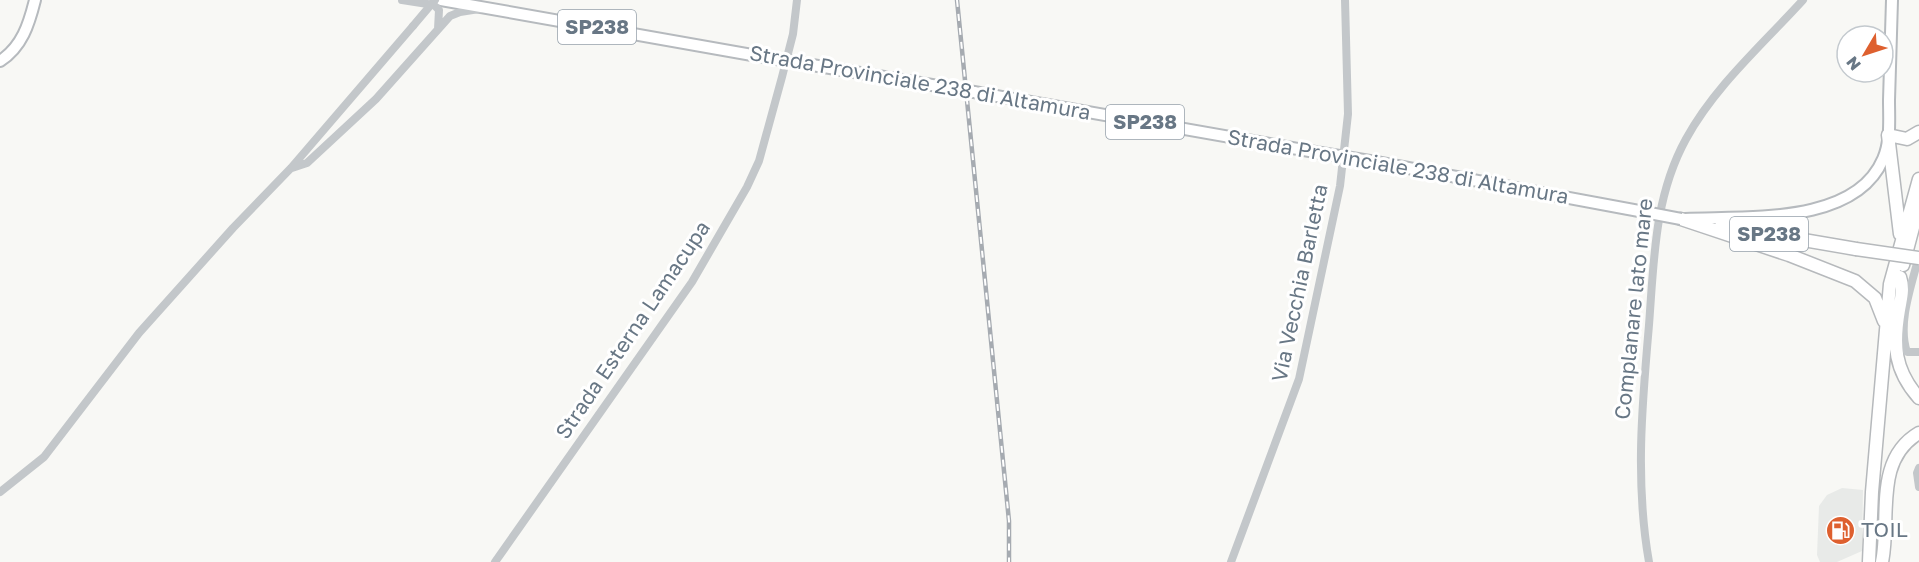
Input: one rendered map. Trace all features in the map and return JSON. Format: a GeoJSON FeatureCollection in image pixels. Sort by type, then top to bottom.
{"type":"FeatureCollection","features":[{"type":"Feature","properties":{"kind":"highway"},"geometry":{"type":"LineString","coordinates":[[1901,241],[1888,135],[1907,139],[1919,132]]}},
{"type":"Feature","properties":{"kind":"highway"},"geometry":{"type":"LineString","coordinates":[[1869,562],[1872,492],[1890,284],[1919,179]]}},
{"type":"Feature","properties":{"kind":"highway"},"geometry":{"type":"LineString","coordinates":[[1876,562],[1889,346],[1900,278],[1919,205]]}},
{"type":"Feature","properties":{"kind":"highway"},"geometry":{"type":"LineString","coordinates":[[1681,219],[1790,255],[1855,281],[1875,298],[1881,309],[1884,322],[1883,360]]}},
{"type":"Feature","properties":{"kind":"highway","name":"SP238"},"geometry":{"type":"LineString","coordinates":[[1681,219],[1856,249],[1919,257]]}},
{"type":"Feature","properties":{"kind":"highway"},"geometry":{"type":"LineString","coordinates":[[1900,278],[1903,288],[1897,325],[1896,359],[1906,383],[1919,398]]}},
{"type":"Feature","properties":{"kind":"highway"},"geometry":{"type":"LineString","coordinates":[[1882,562],[1886,489],[1892,464],[1902,449],[1919,433]]}},
{"type":"Feature","properties":{"kind":"main road"},"geometry":{"type":"LineString","coordinates":[[0,62],[21,40],[28,28],[36,0]]}},
{"type":"Feature","properties":{"kind":"main road","name":"Strada Provinciale 238 di Altamura"},"geometry":{"type":"LineString","coordinates":[[441,0],[1376,162],[1681,219],[1797,214],[1827,206],[1862,186],[1884,158],[1888,135],[1892,0]]}},
{"type":"Feature","properties":{"kind":"street"},"geometry":{"type":"LineString","coordinates":[[402,0],[434,5],[439,10],[438,30]]}},
{"type":"Feature","properties":{"kind":"street"},"geometry":{"type":"LineString","coordinates":[[0,492],[44,457],[145,326],[291,168],[435,0]]}},
{"type":"Feature","properties":{"kind":"street","name":"Strada Esterna Lamacupa"},"geometry":{"type":"LineString","coordinates":[[495,562],[692,282],[747,187],[759,161],[782,77],[793,34],[797,0]]}},
{"type":"Feature","properties":{"kind":"street","name":"Via Vecchia Barletta"},"geometry":{"type":"LineString","coordinates":[[1231,562],[1299,380],[1340,186],[1348,114],[1345,0]]}},
{"type":"Feature","properties":{"kind":"street","name":"Complanare lato mare"},"geometry":{"type":"LineString","coordinates":[[1649,562],[1642,511],[1641,433],[1656,233],[1664,192],[1673,165],[1701,115],[1803,0]]}},
{"type":"Feature","properties":{"kind":"street"},"geometry":{"type":"LineString","coordinates":[[291,168],[307,163],[376,99],[450,16],[460,12],[488,8]]}},
{"type":"Feature","properties":{"kind":"street"},"geometry":{"type":"LineString","coordinates":[[1919,257],[1905,321],[1904,342],[1907,352],[1919,352]]}},
{"type":"Feature","properties":{"kind":"street"},"geometry":{"type":"LineString","coordinates":[[1919,468],[1919,488]]}},
{"type":"Feature","properties":{"kind":"shaded area","name":"TOIL"},"geometry":{"type":"Polygon","coordinates":[[[1842,488],[1863,490],[1862,551],[1837,562],[1820,562],[1817,555],[1819,506],[1827,495],[1842,488]]]}},
{"type":"Feature","properties":{"kind":"railway"},"geometry":{"type":"LineString","coordinates":[[957,0],[1009,521],[1009,562]]}},
{"type":"Feature","properties":{"kind":"place","name":"TOIL"},"geometry":{"type":"Point","coordinates":[1840,530]}}]}
